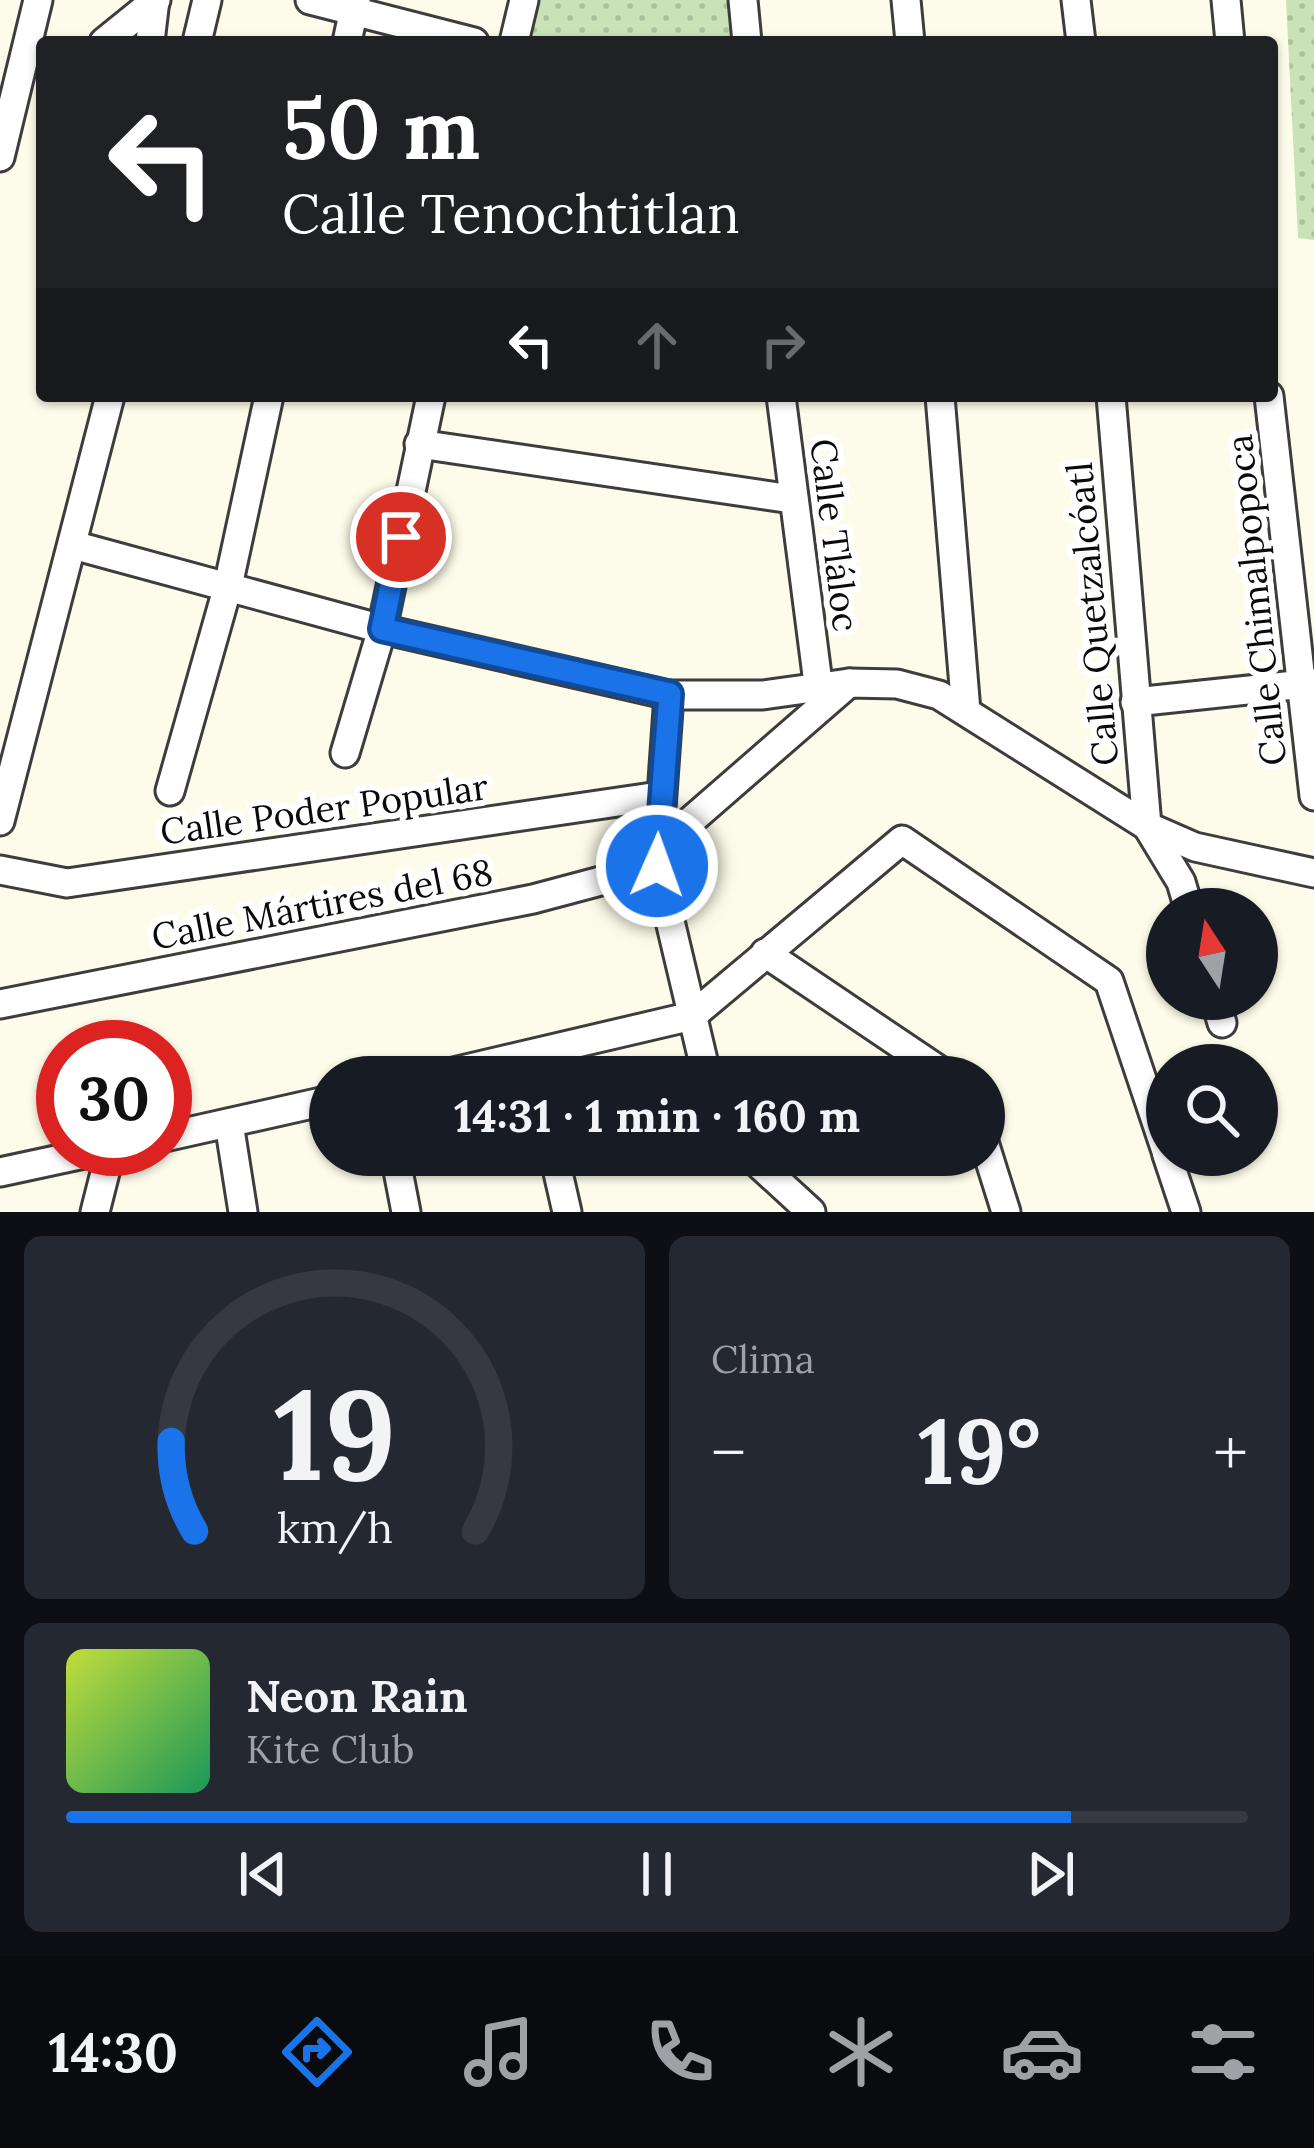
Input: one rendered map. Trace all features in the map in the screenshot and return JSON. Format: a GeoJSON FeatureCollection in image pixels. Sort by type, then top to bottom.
{"type":"FeatureCollection","features":[{"type":"Feature","properties":{"kind":"street"},"geometry":{"type":"LineString","coordinates":[[0,157],[28,98],[38,0]]}},
{"type":"Feature","properties":{"kind":"street"},"geometry":{"type":"LineString","coordinates":[[111,36],[155,0]]}},
{"type":"Feature","properties":{"kind":"street"},"geometry":{"type":"LineString","coordinates":[[151,36],[155,0]]}},
{"type":"Feature","properties":{"kind":"street"},"geometry":{"type":"LineString","coordinates":[[198,36],[207,0]]}},
{"type":"Feature","properties":{"kind":"street"},"geometry":{"type":"LineString","coordinates":[[310,0],[355,6],[454,36]]}},
{"type":"Feature","properties":{"kind":"street"},"geometry":{"type":"LineString","coordinates":[[515,36],[524,0]]}},
{"type":"Feature","properties":{"kind":"street"},"geometry":{"type":"LineString","coordinates":[[742,0],[745,36]]}},
{"type":"Feature","properties":{"kind":"street"},"geometry":{"type":"LineString","coordinates":[[906,0],[909,36]]}},
{"type":"Feature","properties":{"kind":"street"},"geometry":{"type":"LineString","coordinates":[[1076,0],[1080,36]]}},
{"type":"Feature","properties":{"kind":"street"},"geometry":{"type":"LineString","coordinates":[[1226,0],[1229,36]]}},
{"type":"Feature","properties":{"kind":"street"},"geometry":{"type":"LineString","coordinates":[[348,36],[355,6]]}},
{"type":"Feature","properties":{"kind":"street"},"geometry":{"type":"LineString","coordinates":[[0,56],[28,98]]}},
{"type":"Feature","properties":{"kind":"street"},"geometry":{"type":"LineString","coordinates":[[0,821],[10,745],[73,545],[109,402]]}},
{"type":"Feature","properties":{"kind":"street"},"geometry":{"type":"LineString","coordinates":[[170,791],[227,586],[268,402]]}},
{"type":"Feature","properties":{"kind":"street"},"geometry":{"type":"LineString","coordinates":[[345,753],[382,629],[430,402]]}},
{"type":"Feature","properties":{"kind":"street","name":"Calle Tláloc"},"geometry":{"type":"LineString","coordinates":[[782,402],[818,683]]}},
{"type":"Feature","properties":{"kind":"street"},"geometry":{"type":"LineString","coordinates":[[940,402],[966,711]]}},
{"type":"Feature","properties":{"kind":"street","name":"Calle Quetzalcóatl"},"geometry":{"type":"LineString","coordinates":[[1111,402],[1147,826]]}},
{"type":"Feature","properties":{"kind":"street","name":"Calle Chimalpopoca"},"geometry":{"type":"LineString","coordinates":[[1270,402],[1308,684],[1314,796]]}},
{"type":"Feature","properties":{"kind":"street"},"geometry":{"type":"LineString","coordinates":[[419,444],[792,499]]}},
{"type":"Feature","properties":{"kind":"street","name":"Calle Quetzalcóatl"},"geometry":{"type":"LineString","coordinates":[[73,545],[382,629],[670,694],[763,694],[849,682],[897,684],[939,695],[1147,826],[1195,847],[1314,873]]}},
{"type":"Feature","properties":{"kind":"street"},"geometry":{"type":"LineString","coordinates":[[657,858],[849,682]]}},
{"type":"Feature","properties":{"kind":"street"},"geometry":{"type":"LineString","coordinates":[[1135,702],[1308,684]]}},
{"type":"Feature","properties":{"kind":"street"},"geometry":{"type":"LineString","coordinates":[[670,694],[657,858],[702,1056]]}},
{"type":"Feature","properties":{"kind":"street","name":"Calle Poder Popular"},"geometry":{"type":"LineString","coordinates":[[0,870],[68,883],[659,796]]}},
{"type":"Feature","properties":{"kind":"street"},"geometry":{"type":"LineString","coordinates":[[1147,826],[1183,888]]}},
{"type":"Feature","properties":{"kind":"street"},"geometry":{"type":"LineString","coordinates":[[563,1056],[692,1016],[902,840],[1109,981],[1146,1091]]}},
{"type":"Feature","properties":{"kind":"street","name":"Calle Mártires del 68"},"geometry":{"type":"LineString","coordinates":[[0,1004],[533,899],[657,858]]}},
{"type":"Feature","properties":{"kind":"street"},"geometry":{"type":"LineString","coordinates":[[765,953],[918,1056]]}},
{"type":"Feature","properties":{"kind":"street"},"geometry":{"type":"LineString","coordinates":[[192,1131],[309,1105]]}},
{"type":"Feature","properties":{"kind":"street"},"geometry":{"type":"LineString","coordinates":[[229,1123],[243,1212]]}},
{"type":"Feature","properties":{"kind":"street"},"geometry":{"type":"LineString","coordinates":[[0,1172],[36,1164]]}},
{"type":"Feature","properties":{"kind":"street"},"geometry":{"type":"LineString","coordinates":[[95,1212],[103,1176]]}},
{"type":"Feature","properties":{"kind":"street"},"geometry":{"type":"LineString","coordinates":[[399,1176],[406,1212]]}},
{"type":"Feature","properties":{"kind":"street"},"geometry":{"type":"LineString","coordinates":[[559,1176],[567,1212]]}},
{"type":"Feature","properties":{"kind":"street"},"geometry":{"type":"LineString","coordinates":[[772,1176],[811,1212]]}},
{"type":"Feature","properties":{"kind":"street"},"geometry":{"type":"LineString","coordinates":[[995,1176],[1006,1212]]}},
{"type":"Feature","properties":{"kind":"street"},"geometry":{"type":"LineString","coordinates":[[1174,1176],[1186,1212]]}},
{"type":"Feature","properties":{"kind":"green space"},"geometry":{"type":"Polygon","coordinates":[[[535,0],[731,0],[735,36],[529,36],[535,0]]]}},
{"type":"Feature","properties":{"kind":"green space"},"geometry":{"type":"Polygon","coordinates":[[[1286,0],[1314,0],[1314,240],[1298,238],[1286,0]]]}},
{"type":"Feature","properties":{"kind":"route"},"geometry":{"type":"LineString","coordinates":[[401,537],[382,629],[670,694],[657,866]]}}]}
